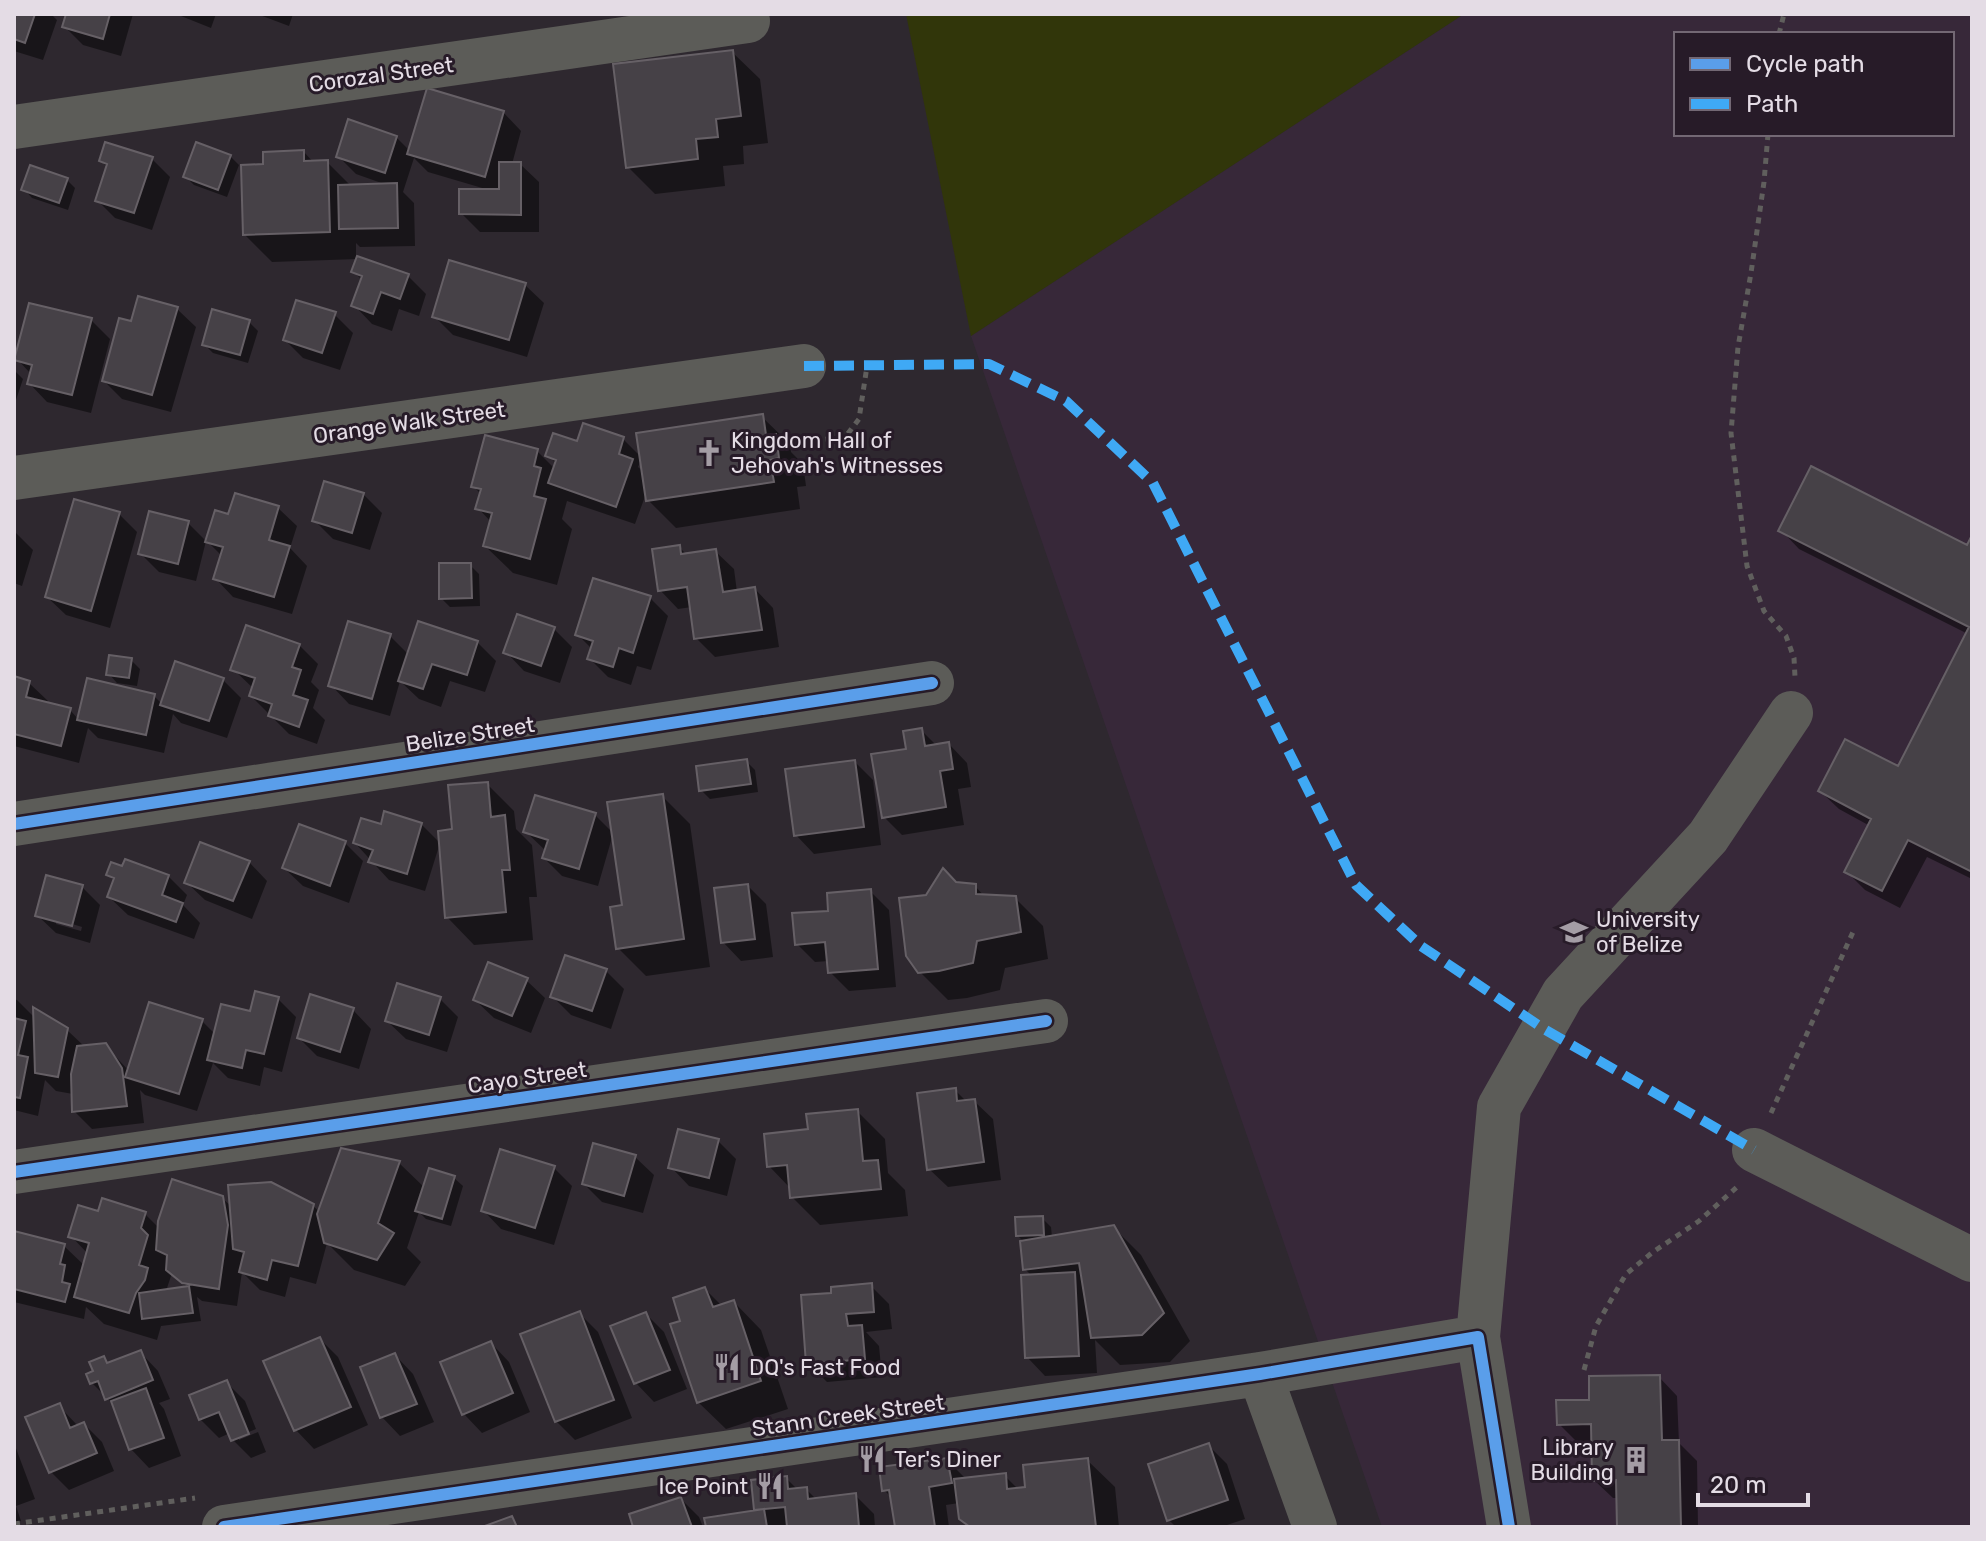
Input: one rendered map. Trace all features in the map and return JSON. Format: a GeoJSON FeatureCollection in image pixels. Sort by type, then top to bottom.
{"type":"FeatureCollection","features":[{"type":"Feature","properties":{"kind":"street","name":"Corozal Street"},"geometry":{"type":"LineString","coordinates":[[14,127],[748,21]]}},
{"type":"Feature","properties":{"kind":"street","name":"Orange Walk Street"},"geometry":{"type":"LineString","coordinates":[[14,478],[804,366]]}},
{"type":"Feature","properties":{"kind":"street","name":"Belize Street"},"geometry":{"type":"LineString","coordinates":[[14,824],[932,683]]}},
{"type":"Feature","properties":{"kind":"street"},"geometry":{"type":"LineString","coordinates":[[1509,1527],[1478,1337],[1499,1107],[1563,994],[1708,837],[1791,713]]}},
{"type":"Feature","properties":{"kind":"street","name":"Cayo Street"},"geometry":{"type":"LineString","coordinates":[[14,1172],[1046,1021]]}},
{"type":"Feature","properties":{"kind":"street"},"geometry":{"type":"LineString","coordinates":[[1754,1150],[1971,1258]]}},
{"type":"Feature","properties":{"kind":"street","name":"Stann Creek Street"},"geometry":{"type":"LineString","coordinates":[[224,1527],[1260,1374],[1478,1337]]}},
{"type":"Feature","properties":{"kind":"street"},"geometry":{"type":"LineString","coordinates":[[1260,1374],[1315,1527]]}},
{"type":"Feature","properties":{"kind":"path"},"geometry":{"type":"LineString","coordinates":[[1768,136],[1762,197],[1738,347],[1731,433],[1747,566],[1764,611],[1786,636],[1794,658],[1791,713]]}},
{"type":"Feature","properties":{"kind":"path"},"geometry":{"type":"LineString","coordinates":[[778,447],[846,436],[859,419],[867,366]]}},
{"type":"Feature","properties":{"kind":"shaded area","name":"University of Belize"},"geometry":{"type":"Polygon","coordinates":[[[1464,14],[1972,14],[1972,1527],[1382,1527],[971,336],[1464,14]]]}},
{"type":"Feature","properties":{"kind":"green space"},"geometry":{"type":"Polygon","coordinates":[[[906,14],[1464,14],[971,336],[906,14]]]}},
{"type":"Feature","properties":{"kind":"building"},"geometry":{"type":"Polygon","coordinates":[[[14,14],[35,14],[25,43],[14,39],[14,14]]]}},
{"type":"Feature","properties":{"kind":"building"},"geometry":{"type":"Polygon","coordinates":[[[66,14],[110,14],[103,39],[62,27],[66,14]]]}},
{"type":"Feature","properties":{"kind":"building"},"geometry":{"type":"Polygon","coordinates":[[[733,50],[741,116],[716,119],[718,137],[696,139],[698,159],[626,168],[613,64],[733,50]]]}},
{"type":"Feature","properties":{"kind":"building"},"geometry":{"type":"Polygon","coordinates":[[[427,88],[504,111],[485,177],[407,154],[427,88]]]}},
{"type":"Feature","properties":{"kind":"building"},"geometry":{"type":"Polygon","coordinates":[[[348,119],[397,136],[385,173],[336,157],[348,119]]]}},
{"type":"Feature","properties":{"kind":"building"},"geometry":{"type":"Polygon","coordinates":[[[105,142],[153,157],[134,213],[95,201],[107,164],[99,161],[105,142]]]}},
{"type":"Feature","properties":{"kind":"building"},"geometry":{"type":"Polygon","coordinates":[[[196,142],[231,155],[218,190],[183,177],[196,142]]]}},
{"type":"Feature","properties":{"kind":"building"},"geometry":{"type":"Polygon","coordinates":[[[304,150],[304,161],[328,160],[330,232],[243,235],[241,165],[263,164],[263,152],[304,150]]]}},
{"type":"Feature","properties":{"kind":"building"},"geometry":{"type":"Polygon","coordinates":[[[499,162],[521,162],[521,215],[459,214],[459,189],[499,189],[499,162]]]}},
{"type":"Feature","properties":{"kind":"building"},"geometry":{"type":"Polygon","coordinates":[[[30,165],[68,178],[59,203],[21,190],[30,165]]]}},
{"type":"Feature","properties":{"kind":"building"},"geometry":{"type":"Polygon","coordinates":[[[397,183],[398,228],[339,229],[338,185],[397,183]]]}},
{"type":"Feature","properties":{"kind":"building"},"geometry":{"type":"Polygon","coordinates":[[[357,256],[409,274],[400,299],[381,292],[373,314],[351,306],[362,276],[351,272],[357,256]]]}},
{"type":"Feature","properties":{"kind":"building"},"geometry":{"type":"Polygon","coordinates":[[[449,260],[526,283],[509,340],[432,317],[449,260]]]}},
{"type":"Feature","properties":{"kind":"building"},"geometry":{"type":"Polygon","coordinates":[[[138,296],[178,307],[152,395],[102,381],[119,318],[131,321],[138,296]]]}},
{"type":"Feature","properties":{"kind":"building"},"geometry":{"type":"Polygon","coordinates":[[[296,300],[336,312],[322,353],[283,340],[296,300]]]}},
{"type":"Feature","properties":{"kind":"building"},"geometry":{"type":"Polygon","coordinates":[[[29,303],[92,318],[72,395],[27,384],[32,365],[14,360],[29,303]]]}},
{"type":"Feature","properties":{"kind":"building"},"geometry":{"type":"Polygon","coordinates":[[[212,309],[250,320],[240,355],[202,345],[212,309]]]}},
{"type":"Feature","properties":{"kind":"building","name":"Kingdom Hall of Jehovah's Witnesses"},"geometry":{"type":"Polygon","coordinates":[[[763,414],[766,435],[776,434],[779,458],[770,460],[774,482],[646,501],[636,433],[763,414]]]}},
{"type":"Feature","properties":{"kind":"building"},"geometry":{"type":"Polygon","coordinates":[[[583,423],[624,437],[619,454],[633,459],[616,507],[548,483],[556,460],[545,456],[553,433],[577,441],[583,423]]]}},
{"type":"Feature","properties":{"kind":"building"},"geometry":{"type":"Polygon","coordinates":[[[485,435],[538,449],[534,466],[541,468],[534,496],[546,499],[530,559],[483,546],[492,513],[475,509],[481,489],[471,487],[485,435]]]}},
{"type":"Feature","properties":{"kind":"building"},"geometry":{"type":"Polygon","coordinates":[[[1811,466],[1967,545],[1972,535],[1972,872],[1908,840],[1882,891],[1844,872],[1871,819],[1818,791],[1845,739],[1898,766],[1969,627],[1778,531],[1811,466]]]}},
{"type":"Feature","properties":{"kind":"building"},"geometry":{"type":"Polygon","coordinates":[[[324,481],[364,493],[352,533],[312,521],[324,481]]]}},
{"type":"Feature","properties":{"kind":"building"},"geometry":{"type":"Polygon","coordinates":[[[235,493],[279,506],[269,540],[290,546],[274,597],[213,579],[223,547],[205,542],[215,510],[228,514],[235,493]]]}},
{"type":"Feature","properties":{"kind":"building"},"geometry":{"type":"Polygon","coordinates":[[[74,499],[120,512],[91,611],[45,597],[74,499]]]}},
{"type":"Feature","properties":{"kind":"building"},"geometry":{"type":"Polygon","coordinates":[[[149,511],[189,521],[178,564],[138,554],[149,511]]]}},
{"type":"Feature","properties":{"kind":"building"},"geometry":{"type":"Polygon","coordinates":[[[680,545],[681,554],[716,549],[723,592],[755,587],[762,630],[694,639],[687,587],[658,591],[652,549],[680,545]]]}},
{"type":"Feature","properties":{"kind":"building"},"geometry":{"type":"Polygon","coordinates":[[[439,563],[471,563],[472,598],[439,599],[439,563]]]}},
{"type":"Feature","properties":{"kind":"building"},"geometry":{"type":"Polygon","coordinates":[[[593,578],[651,596],[633,653],[619,648],[613,667],[587,659],[593,641],[575,635],[593,578]]]}},
{"type":"Feature","properties":{"kind":"building"},"geometry":{"type":"Polygon","coordinates":[[[517,614],[555,627],[541,666],[503,653],[517,614]]]}},
{"type":"Feature","properties":{"kind":"building"},"geometry":{"type":"Polygon","coordinates":[[[348,621],[391,634],[372,699],[328,686],[348,621]]]}},
{"type":"Feature","properties":{"kind":"building"},"geometry":{"type":"Polygon","coordinates":[[[418,621],[478,641],[467,675],[432,664],[423,689],[398,681],[418,621]]]}},
{"type":"Feature","properties":{"kind":"building"},"geometry":{"type":"Polygon","coordinates":[[[246,625],[300,644],[292,667],[301,670],[293,695],[308,700],[299,727],[268,716],[272,704],[249,696],[255,678],[230,670],[246,625]]]}},
{"type":"Feature","properties":{"kind":"building"},"geometry":{"type":"Polygon","coordinates":[[[109,655],[132,658],[129,678],[106,675],[109,655]]]}},
{"type":"Feature","properties":{"kind":"building"},"geometry":{"type":"Polygon","coordinates":[[[175,661],[224,678],[209,721],[160,705],[175,661]]]}},
{"type":"Feature","properties":{"kind":"building"},"geometry":{"type":"Polygon","coordinates":[[[14,676],[30,681],[26,697],[71,708],[61,746],[14,734],[14,676]]]}},
{"type":"Feature","properties":{"kind":"building"},"geometry":{"type":"Polygon","coordinates":[[[87,678],[155,694],[146,735],[77,720],[87,678]]]}},
{"type":"Feature","properties":{"kind":"building"},"geometry":{"type":"Polygon","coordinates":[[[922,728],[925,746],[949,742],[953,769],[940,771],[946,807],[882,818],[871,754],[906,749],[903,731],[922,728]]]}},
{"type":"Feature","properties":{"kind":"building"},"geometry":{"type":"Polygon","coordinates":[[[747,759],[751,784],[699,791],[696,766],[747,759]]]}},
{"type":"Feature","properties":{"kind":"building"},"geometry":{"type":"Polygon","coordinates":[[[855,760],[864,827],[794,836],[785,769],[855,760]]]}},
{"type":"Feature","properties":{"kind":"building"},"geometry":{"type":"Polygon","coordinates":[[[488,782],[491,817],[505,815],[510,870],[502,870],[506,912],[445,918],[438,831],[452,829],[448,785],[488,782]]]}},
{"type":"Feature","properties":{"kind":"building"},"geometry":{"type":"Polygon","coordinates":[[[663,794],[684,939],[616,949],[610,907],[622,905],[607,802],[663,794]]]}},
{"type":"Feature","properties":{"kind":"building"},"geometry":{"type":"Polygon","coordinates":[[[535,795],[596,813],[579,869],[542,858],[548,840],[523,832],[535,795]]]}},
{"type":"Feature","properties":{"kind":"building"},"geometry":{"type":"Polygon","coordinates":[[[384,811],[422,823],[407,874],[368,862],[373,850],[353,843],[361,818],[381,824],[384,811]]]}},
{"type":"Feature","properties":{"kind":"building"},"geometry":{"type":"Polygon","coordinates":[[[299,824],[346,841],[330,886],[282,868],[299,824]]]}},
{"type":"Feature","properties":{"kind":"building"},"geometry":{"type":"Polygon","coordinates":[[[200,842],[250,861],[233,901],[184,883],[200,842]]]}},
{"type":"Feature","properties":{"kind":"building"},"geometry":{"type":"Polygon","coordinates":[[[125,859],[169,875],[162,895],[183,903],[176,922],[107,897],[114,878],[106,875],[111,862],[122,866],[125,859]]]}},
{"type":"Feature","properties":{"kind":"building"},"geometry":{"type":"Polygon","coordinates":[[[943,868],[956,882],[976,884],[976,894],[1016,896],[1021,932],[977,941],[973,963],[918,973],[906,956],[899,898],[926,895],[943,868]]]}},
{"type":"Feature","properties":{"kind":"building"},"geometry":{"type":"Polygon","coordinates":[[[46,875],[83,885],[72,926],[35,916],[46,875]]]}},
{"type":"Feature","properties":{"kind":"building"},"geometry":{"type":"Polygon","coordinates":[[[748,884],[755,939],[721,943],[714,888],[748,884]]]}},
{"type":"Feature","properties":{"kind":"building"},"geometry":{"type":"Polygon","coordinates":[[[871,889],[878,969],[828,973],[825,942],[795,945],[792,913],[828,911],[827,893],[871,889]]]}},
{"type":"Feature","properties":{"kind":"building"},"geometry":{"type":"Polygon","coordinates":[[[565,955],[607,969],[592,1011],[550,997],[565,955]]]}},
{"type":"Feature","properties":{"kind":"building"},"geometry":{"type":"Polygon","coordinates":[[[488,962],[528,978],[512,1016],[473,1000],[488,962]]]}},
{"type":"Feature","properties":{"kind":"building"},"geometry":{"type":"Polygon","coordinates":[[[397,983],[441,997],[429,1035],[385,1021],[397,983]]]}},
{"type":"Feature","properties":{"kind":"building"},"geometry":{"type":"Polygon","coordinates":[[[255,991],[279,997],[264,1054],[246,1050],[242,1068],[207,1060],[221,1004],[250,1011],[255,991]]]}},
{"type":"Feature","properties":{"kind":"building"},"geometry":{"type":"Polygon","coordinates":[[[310,994],[354,1008],[340,1052],[297,1038],[310,994]]]}},
{"type":"Feature","properties":{"kind":"building"},"geometry":{"type":"Polygon","coordinates":[[[149,1002],[203,1019],[179,1094],[125,1077],[149,1002]]]}},
{"type":"Feature","properties":{"kind":"building"},"geometry":{"type":"Polygon","coordinates":[[[33,1007],[68,1028],[58,1077],[35,1073],[33,1007]]]}},
{"type":"Feature","properties":{"kind":"building"},"geometry":{"type":"Polygon","coordinates":[[[14,1018],[26,1021],[18,1055],[28,1057],[20,1098],[14,1097],[14,1018]]]}},
{"type":"Feature","properties":{"kind":"building"},"geometry":{"type":"Polygon","coordinates":[[[106,1043],[122,1068],[127,1106],[72,1112],[71,1074],[77,1046],[106,1043]]]}},
{"type":"Feature","properties":{"kind":"building"},"geometry":{"type":"Polygon","coordinates":[[[956,1088],[957,1101],[975,1099],[984,1162],[927,1170],[917,1093],[956,1088]]]}},
{"type":"Feature","properties":{"kind":"building"},"geometry":{"type":"Polygon","coordinates":[[[858,1109],[863,1161],[878,1160],[881,1189],[790,1198],[787,1165],[767,1167],[764,1134],[808,1129],[806,1114],[858,1109]]]}},
{"type":"Feature","properties":{"kind":"building"},"geometry":{"type":"Polygon","coordinates":[[[678,1129],[719,1139],[709,1178],[668,1168],[678,1129]]]}},
{"type":"Feature","properties":{"kind":"building"},"geometry":{"type":"Polygon","coordinates":[[[593,1143],[636,1155],[624,1196],[582,1184],[593,1143]]]}},
{"type":"Feature","properties":{"kind":"building"},"geometry":{"type":"Polygon","coordinates":[[[341,1148],[400,1161],[378,1223],[394,1233],[377,1260],[324,1243],[317,1214],[341,1148]]]}},
{"type":"Feature","properties":{"kind":"building"},"geometry":{"type":"Polygon","coordinates":[[[500,1149],[555,1166],[535,1228],[481,1211],[500,1149]]]}},
{"type":"Feature","properties":{"kind":"building"},"geometry":{"type":"Polygon","coordinates":[[[429,1168],[455,1176],[442,1219],[415,1211],[429,1168]]]}},
{"type":"Feature","properties":{"kind":"building"},"geometry":{"type":"Polygon","coordinates":[[[172,1179],[223,1196],[228,1225],[219,1289],[182,1283],[166,1270],[167,1255],[156,1250],[158,1221],[172,1179]]]}},
{"type":"Feature","properties":{"kind":"building"},"geometry":{"type":"Polygon","coordinates":[[[271,1182],[314,1204],[298,1266],[272,1260],[267,1280],[239,1272],[244,1252],[233,1249],[228,1185],[271,1182]]]}},
{"type":"Feature","properties":{"kind":"building"},"geometry":{"type":"Polygon","coordinates":[[[102,1198],[146,1212],[141,1228],[148,1235],[139,1265],[148,1268],[129,1313],[74,1297],[89,1243],[68,1237],[78,1205],[98,1211],[102,1198]]]}},
{"type":"Feature","properties":{"kind":"building"},"geometry":{"type":"Polygon","coordinates":[[[1043,1216],[1044,1235],[1016,1236],[1015,1217],[1043,1216]]]}},
{"type":"Feature","properties":{"kind":"building"},"geometry":{"type":"Polygon","coordinates":[[[1114,1225],[1164,1313],[1142,1335],[1091,1338],[1079,1263],[1023,1270],[1020,1241],[1114,1225]]]}},
{"type":"Feature","properties":{"kind":"building"},"geometry":{"type":"Polygon","coordinates":[[[14,1231],[65,1244],[60,1264],[65,1265],[62,1282],[70,1284],[65,1302],[14,1289],[14,1231]]]}},
{"type":"Feature","properties":{"kind":"building"},"geometry":{"type":"Polygon","coordinates":[[[1075,1272],[1079,1356],[1025,1358],[1021,1275],[1075,1272]]]}},
{"type":"Feature","properties":{"kind":"building"},"geometry":{"type":"Polygon","coordinates":[[[872,1283],[874,1312],[846,1314],[848,1326],[862,1325],[865,1359],[806,1364],[801,1295],[831,1293],[831,1287],[872,1283]]]}},
{"type":"Feature","properties":{"kind":"building"},"geometry":{"type":"Polygon","coordinates":[[[189,1286],[193,1313],[142,1319],[139,1293],[189,1286]]]}},
{"type":"Feature","properties":{"kind":"building"},"geometry":{"type":"Polygon","coordinates":[[[705,1287],[713,1307],[734,1300],[761,1381],[697,1403],[670,1324],[680,1321],[673,1298],[705,1287]]]}},
{"type":"Feature","properties":{"kind":"building"},"geometry":{"type":"Polygon","coordinates":[[[580,1311],[614,1400],[555,1422],[520,1334],[580,1311]]]}},
{"type":"Feature","properties":{"kind":"building"},"geometry":{"type":"Polygon","coordinates":[[[646,1312],[670,1370],[634,1384],[610,1326],[646,1312]]]}},
{"type":"Feature","properties":{"kind":"building"},"geometry":{"type":"Polygon","coordinates":[[[320,1337],[351,1407],[294,1431],[263,1361],[320,1337]]]}},
{"type":"Feature","properties":{"kind":"building"},"geometry":{"type":"Polygon","coordinates":[[[491,1341],[513,1393],[462,1415],[440,1362],[491,1341]]]}},
{"type":"Feature","properties":{"kind":"building"},"geometry":{"type":"Polygon","coordinates":[[[141,1350],[153,1380],[105,1400],[98,1381],[90,1384],[86,1374],[93,1371],[89,1362],[104,1356],[107,1363],[141,1350]]]}},
{"type":"Feature","properties":{"kind":"building"},"geometry":{"type":"Polygon","coordinates":[[[395,1353],[417,1404],[380,1418],[360,1367],[395,1353]]]}},
{"type":"Feature","properties":{"kind":"building","name":"Library Building"},"geometry":{"type":"Polygon","coordinates":[[[1660,1375],[1662,1440],[1679,1440],[1681,1527],[1617,1527],[1616,1480],[1592,1481],[1591,1424],[1557,1425],[1556,1400],[1589,1400],[1589,1376],[1660,1375]]]}},
{"type":"Feature","properties":{"kind":"building"},"geometry":{"type":"Polygon","coordinates":[[[227,1380],[249,1434],[231,1441],[219,1412],[199,1420],[189,1395],[227,1380]]]}},
{"type":"Feature","properties":{"kind":"building"},"geometry":{"type":"Polygon","coordinates":[[[146,1388],[164,1438],[129,1450],[111,1401],[146,1388]]]}},
{"type":"Feature","properties":{"kind":"building"},"geometry":{"type":"Polygon","coordinates":[[[60,1403],[70,1428],[84,1422],[97,1453],[49,1473],[25,1417],[60,1403]]]}},
{"type":"Feature","properties":{"kind":"building"},"geometry":{"type":"Polygon","coordinates":[[[1209,1443],[1228,1500],[1167,1521],[1148,1464],[1209,1443]]]}},
{"type":"Feature","properties":{"kind":"building"},"geometry":{"type":"Polygon","coordinates":[[[947,1458],[952,1483],[929,1487],[935,1527],[895,1527],[889,1490],[882,1491],[879,1467],[947,1458]]]}},
{"type":"Feature","properties":{"kind":"building"},"geometry":{"type":"Polygon","coordinates":[[[1088,1458],[1096,1527],[970,1527],[959,1519],[954,1479],[1006,1473],[1007,1489],[1025,1487],[1023,1465],[1088,1458]]]}},
{"type":"Feature","properties":{"kind":"building"},"geometry":{"type":"Polygon","coordinates":[[[787,1476],[788,1489],[807,1487],[808,1499],[856,1493],[859,1527],[787,1527],[785,1507],[754,1510],[751,1480],[787,1476]]]}},
{"type":"Feature","properties":{"kind":"building"},"geometry":{"type":"Polygon","coordinates":[[[681,1497],[692,1527],[633,1527],[629,1514],[681,1497]]]}},
{"type":"Feature","properties":{"kind":"building"},"geometry":{"type":"Polygon","coordinates":[[[764,1509],[767,1527],[706,1527],[704,1518],[764,1509]]]}},
{"type":"Feature","properties":{"kind":"building"},"geometry":{"type":"Polygon","coordinates":[[[512,1516],[517,1527],[482,1527],[512,1516]]]}},
{"type":"Feature","properties":{"kind":"marked path"},"geometry":{"type":"LineString","coordinates":[[804,366],[989,364],[1066,401],[1153,483],[1356,885],[1421,946],[1544,1029],[1754,1150]]}},
{"type":"Feature","properties":{"kind":"cycle path"},"geometry":{"type":"LineString","coordinates":[[14,824],[932,683]]}},
{"type":"Feature","properties":{"kind":"cycle path"},"geometry":{"type":"LineString","coordinates":[[14,1172],[1046,1021]]}},
{"type":"Feature","properties":{"kind":"cycle path"},"geometry":{"type":"LineString","coordinates":[[224,1527],[1260,1374],[1478,1337],[1509,1527]]}},
{"type":"Feature","properties":{"kind":"place","name":"Kingdom Hall of Jehovah's Witnesses"},"geometry":{"type":"Point","coordinates":[709,453]}},
{"type":"Feature","properties":{"kind":"place","name":"University of Belize"},"geometry":{"type":"Point","coordinates":[1574,932]}},
{"type":"Feature","properties":{"kind":"place","name":"DQ's Fast Food"},"geometry":{"type":"Point","coordinates":[727,1367]}},
{"type":"Feature","properties":{"kind":"place","name":"Ter's Diner"},"geometry":{"type":"Point","coordinates":[872,1459]}},
{"type":"Feature","properties":{"kind":"place","name":"Library Building"},"geometry":{"type":"Point","coordinates":[1636,1460]}},
{"type":"Feature","properties":{"kind":"place","name":"Ice Point"},"geometry":{"type":"Point","coordinates":[770,1486]}}]}
